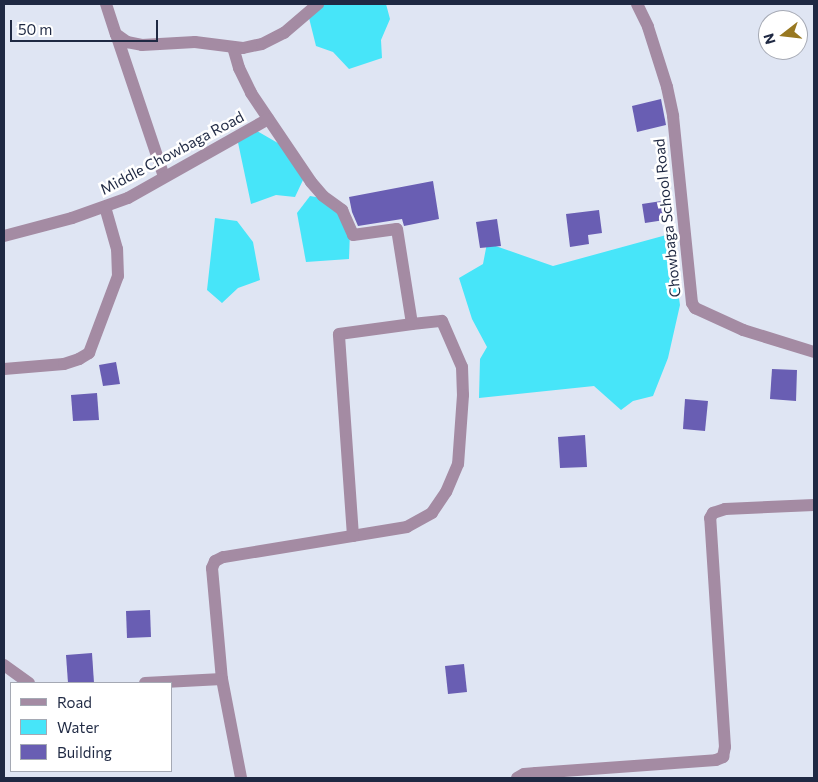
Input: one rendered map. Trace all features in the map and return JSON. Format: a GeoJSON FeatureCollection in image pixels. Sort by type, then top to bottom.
{"type":"FeatureCollection","features":[{"type":"Feature","properties":{"kind":"street"},"geometry":{"type":"LineString","coordinates":[[106,4],[164,177]]}},
{"type":"Feature","properties":{"kind":"street"},"geometry":{"type":"LineString","coordinates":[[116,34],[127,42],[142,45],[195,42],[243,48],[262,44],[284,33],[318,4]]}},
{"type":"Feature","properties":{"kind":"street","name":"Chowbaga School Road"},"geometry":{"type":"LineString","coordinates":[[637,4],[648,28],[667,87],[673,116],[692,303],[701,311],[743,330],[814,352]]}},
{"type":"Feature","properties":{"kind":"street"},"geometry":{"type":"LineString","coordinates":[[232,47],[243,76],[268,119],[311,182],[323,196],[342,210],[353,235],[397,229],[412,324]]}},
{"type":"Feature","properties":{"kind":"street","name":"Middle Chowbaga Road"},"geometry":{"type":"LineString","coordinates":[[4,236],[105,208],[128,198],[268,119]]}},
{"type":"Feature","properties":{"kind":"street"},"geometry":{"type":"LineString","coordinates":[[4,369],[64,364],[89,353],[118,276],[116,249],[105,208]]}},
{"type":"Feature","properties":{"kind":"street"},"geometry":{"type":"LineString","coordinates":[[241,778],[222,679],[212,568],[215,561],[223,557],[353,536],[407,527],[432,512],[446,492],[458,464],[463,395],[462,367],[442,321],[339,334],[353,536]]}},
{"type":"Feature","properties":{"kind":"street"},"geometry":{"type":"LineString","coordinates":[[517,778],[524,774],[716,760],[723,757],[726,747],[710,518],[713,512],[725,509],[814,505]]}},
{"type":"Feature","properties":{"kind":"street"},"geometry":{"type":"LineString","coordinates":[[4,666],[28,682]]}},
{"type":"Feature","properties":{"kind":"street"},"geometry":{"type":"LineString","coordinates":[[164,682],[222,679]]}},
{"type":"Feature","properties":{"kind":"water"},"geometry":{"type":"Polygon","coordinates":[[[318,4],[386,4],[390,19],[381,40],[382,58],[349,69],[333,52],[316,46],[308,14],[318,4]]]}},
{"type":"Feature","properties":{"kind":"water"},"geometry":{"type":"Polygon","coordinates":[[[252,128],[283,146],[303,180],[295,197],[276,195],[251,204],[236,133],[252,128]]]}},
{"type":"Feature","properties":{"kind":"water"},"geometry":{"type":"Polygon","coordinates":[[[310,196],[333,200],[350,232],[349,259],[306,262],[297,213],[310,196]]]}},
{"type":"Feature","properties":{"kind":"water"},"geometry":{"type":"Polygon","coordinates":[[[215,218],[237,221],[253,242],[260,280],[238,288],[222,303],[207,290],[215,218]]]}},
{"type":"Feature","properties":{"kind":"water"},"geometry":{"type":"Polygon","coordinates":[[[670,234],[680,305],[668,358],[653,396],[633,401],[621,410],[594,386],[479,398],[480,359],[487,347],[472,319],[459,278],[483,264],[487,243],[553,266],[670,234]]]}},
{"type":"Feature","properties":{"kind":"building"},"geometry":{"type":"Polygon","coordinates":[[[661,99],[666,125],[637,132],[632,106],[661,99]]]}},
{"type":"Feature","properties":{"kind":"building"},"geometry":{"type":"Polygon","coordinates":[[[433,181],[439,219],[404,226],[402,219],[358,226],[352,212],[349,197],[433,181]]]}},
{"type":"Feature","properties":{"kind":"building"},"geometry":{"type":"Polygon","coordinates":[[[668,200],[671,219],[645,223],[642,204],[668,200]]]}},
{"type":"Feature","properties":{"kind":"building"},"geometry":{"type":"Polygon","coordinates":[[[599,210],[602,233],[588,235],[589,244],[570,247],[566,214],[599,210]]]}},
{"type":"Feature","properties":{"kind":"building"},"geometry":{"type":"Polygon","coordinates":[[[497,219],[501,246],[480,248],[476,222],[497,219]]]}},
{"type":"Feature","properties":{"kind":"building"},"geometry":{"type":"Polygon","coordinates":[[[116,362],[120,384],[103,386],[99,365],[116,362]]]}},
{"type":"Feature","properties":{"kind":"building"},"geometry":{"type":"Polygon","coordinates":[[[772,369],[797,370],[796,401],[770,399],[772,369]]]}},
{"type":"Feature","properties":{"kind":"building"},"geometry":{"type":"Polygon","coordinates":[[[97,393],[99,420],[73,421],[71,395],[97,393]]]}},
{"type":"Feature","properties":{"kind":"building"},"geometry":{"type":"Polygon","coordinates":[[[685,399],[708,401],[705,431],[683,429],[685,399]]]}},
{"type":"Feature","properties":{"kind":"building"},"geometry":{"type":"Polygon","coordinates":[[[585,435],[587,467],[560,468],[558,437],[585,435]]]}},
{"type":"Feature","properties":{"kind":"building"},"geometry":{"type":"Polygon","coordinates":[[[150,610],[151,637],[127,638],[126,611],[150,610]]]}},
{"type":"Feature","properties":{"kind":"building"},"geometry":{"type":"Polygon","coordinates":[[[92,653],[94,682],[68,682],[66,655],[92,653]]]}},
{"type":"Feature","properties":{"kind":"building"},"geometry":{"type":"Polygon","coordinates":[[[464,664],[467,692],[448,694],[445,666],[464,664]]]}}]}
